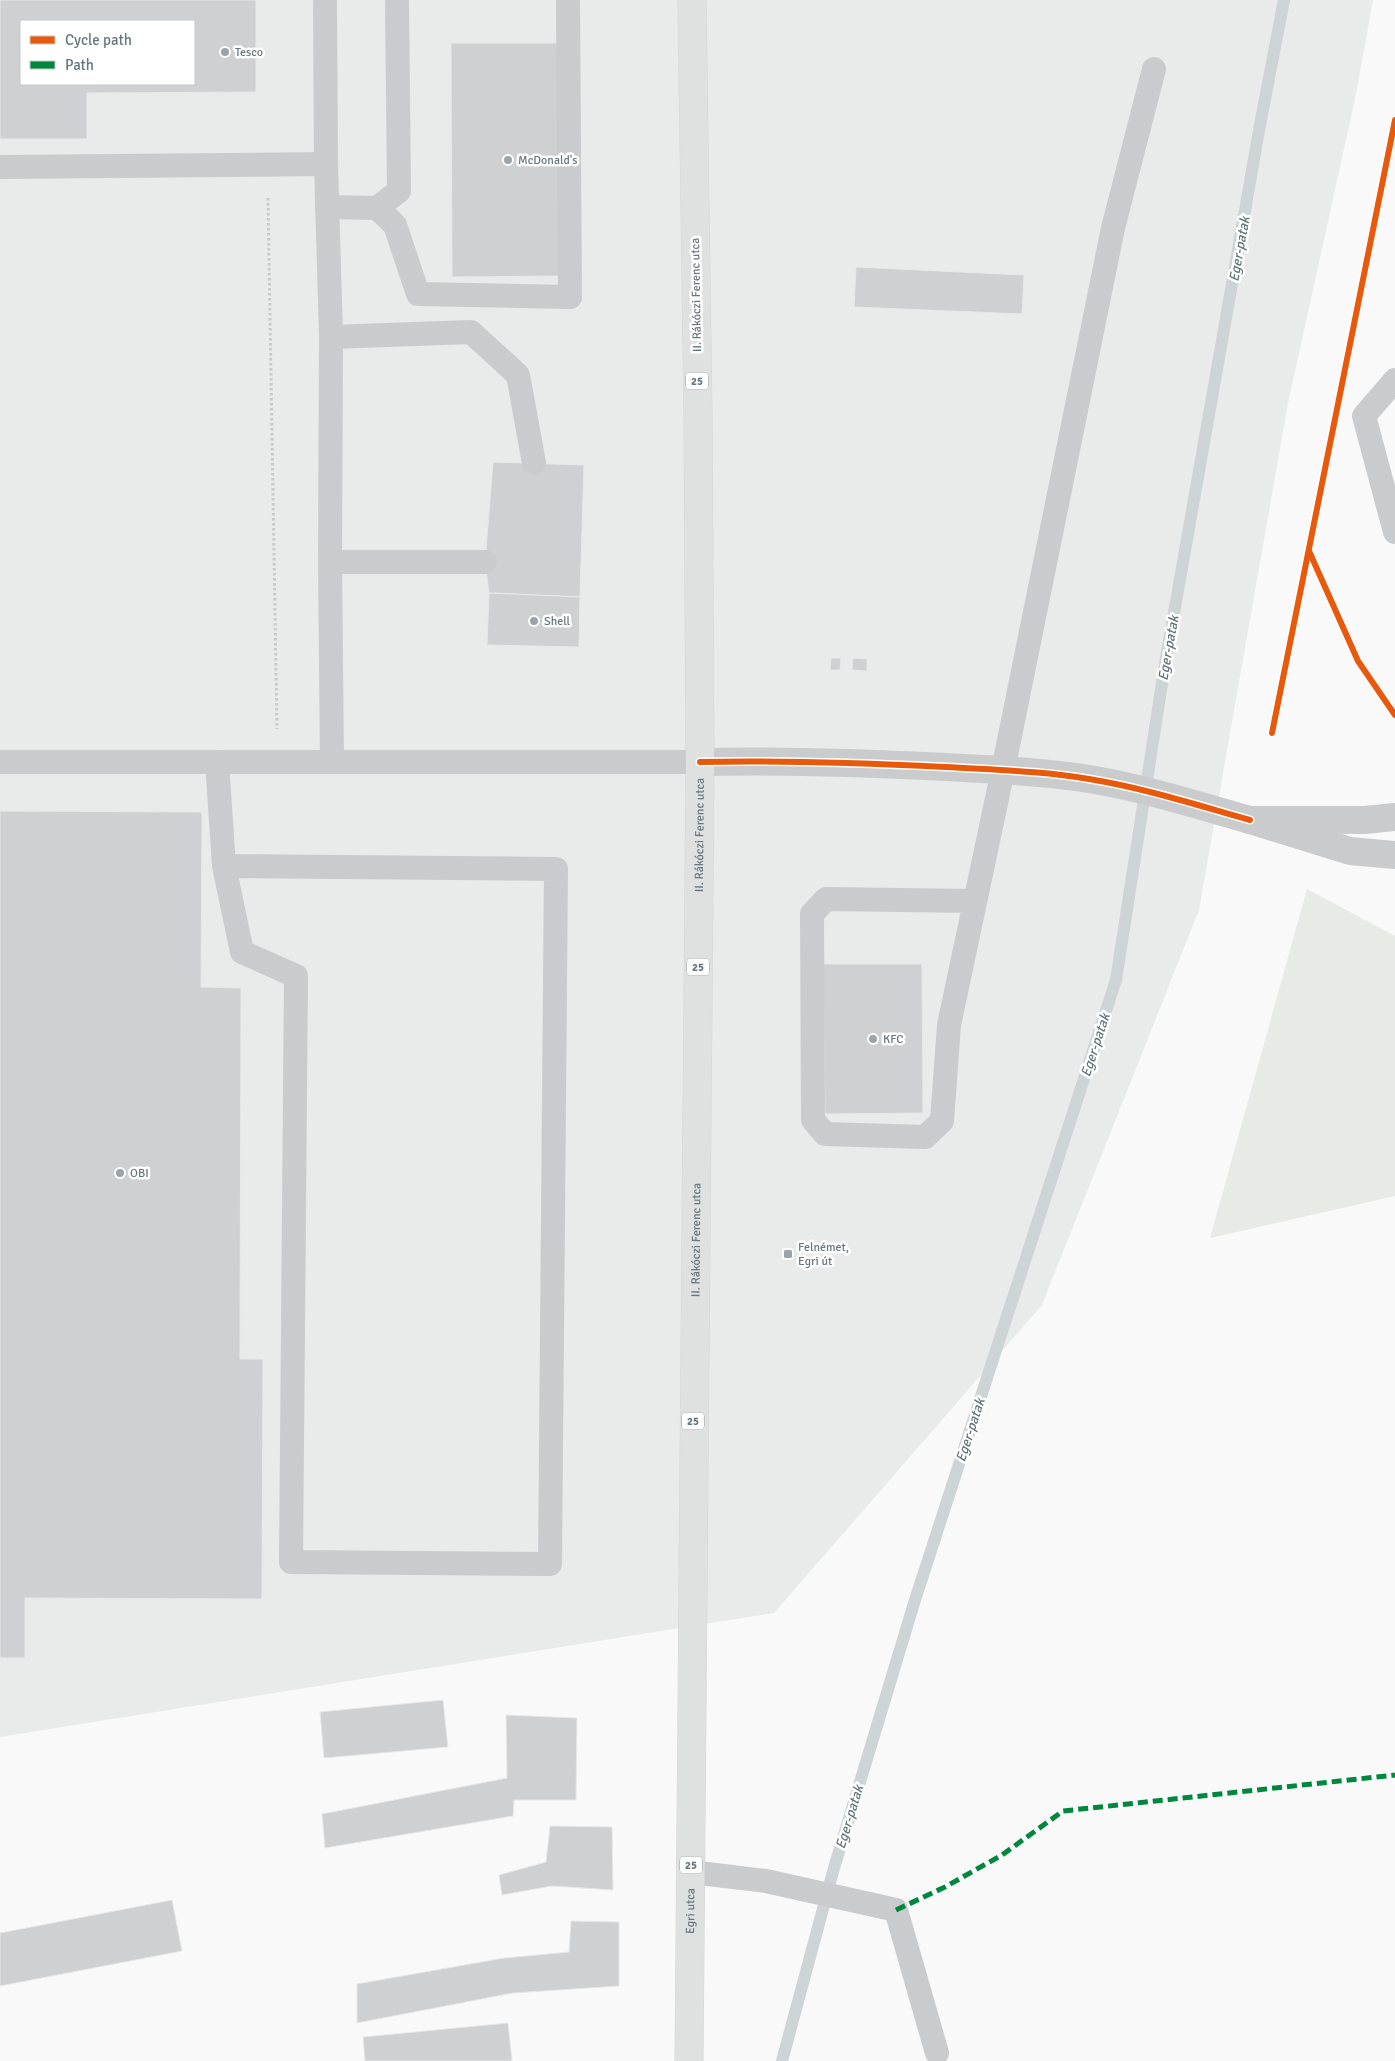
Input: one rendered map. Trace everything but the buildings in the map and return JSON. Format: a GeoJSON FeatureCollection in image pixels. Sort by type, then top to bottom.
{"type":"FeatureCollection","features":[{"type":"Feature","properties":{"kind":"main road","name":"II. Rákóczi Ferenc utca"},"geometry":{"type":"LineString","coordinates":[[691,1670],[700,762],[698,426],[692,0]]}},
{"type":"Feature","properties":{"kind":"main road","name":"Egri utca"},"geometry":{"type":"LineString","coordinates":[[689,2061],[691,1670]]}},
{"type":"Feature","properties":{"kind":"street"},"geometry":{"type":"LineString","coordinates":[[700,762],[776,760],[1003,770],[1088,779],[1178,799],[1350,851],[1395,855]]}},
{"type":"Feature","properties":{"kind":"street"},"geometry":{"type":"LineString","coordinates":[[1250,820],[1365,820],[1395,817]]}},
{"type":"Feature","properties":{"kind":"lane"},"geometry":{"type":"LineString","coordinates":[[325,0],[326,164],[331,337],[330,562],[332,762]]}},
{"type":"Feature","properties":{"kind":"lane"},"geometry":{"type":"LineString","coordinates":[[327,207],[377,208],[399,191],[398,0]]}},
{"type":"Feature","properties":{"kind":"lane"},"geometry":{"type":"LineString","coordinates":[[377,208],[395,224],[418,294],[570,297],[568,0]]}},
{"type":"Feature","properties":{"kind":"lane"},"geometry":{"type":"LineString","coordinates":[[974,901],[826,899],[812,914],[814,1120],[825,1134],[925,1137],[942,1121],[949,1025],[1003,770],[1106,260],[1154,69]]}},
{"type":"Feature","properties":{"kind":"lane"},"geometry":{"type":"LineString","coordinates":[[0,167],[326,164]]}},
{"type":"Feature","properties":{"kind":"lane"},"geometry":{"type":"LineString","coordinates":[[1085,270],[1106,260]]}},
{"type":"Feature","properties":{"kind":"lane"},"geometry":{"type":"LineString","coordinates":[[331,337],[471,332],[518,375],[534,464]]}},
{"type":"Feature","properties":{"kind":"lane"},"geometry":{"type":"LineString","coordinates":[[1395,380],[1364,416],[1395,532]]}},
{"type":"Feature","properties":{"kind":"lane"},"geometry":{"type":"LineString","coordinates":[[330,562],[485,562]]}},
{"type":"Feature","properties":{"kind":"lane"},"geometry":{"type":"LineString","coordinates":[[0,762],[700,762]]}},
{"type":"Feature","properties":{"kind":"lane"},"geometry":{"type":"LineString","coordinates":[[217,762],[224,866],[242,952],[296,976],[291,1562],[550,1564],[556,869],[224,866]]}},
{"type":"Feature","properties":{"kind":"lane"},"geometry":{"type":"LineString","coordinates":[[691,1872],[766,1881],[896,1910],[937,2053]]}},
{"type":"Feature","properties":{"kind":"path"},"geometry":{"type":"LineString","coordinates":[[267,165],[278,762]]}},
{"type":"Feature","properties":{"kind":"shaded area"},"geometry":{"type":"Polygon","coordinates":[[[0,0],[1373,0],[1355,99],[1288,403],[1199,910],[1042,1305],[774,1613],[0,1737],[0,0]]]}},
{"type":"Feature","properties":{"kind":"shaded area"},"geometry":{"type":"Polygon","coordinates":[[[1307,889],[1395,936],[1395,1196],[1210,1238],[1307,889]]]}},
{"type":"Feature","properties":{"kind":"waterway","name":"Eger-patak"},"geometry":{"type":"LineString","coordinates":[[782,2061],[834,1868],[915,1600],[1116,980],[1165,664],[1260,125],[1284,0]]}},
{"type":"Feature","properties":{"kind":"marked path"},"geometry":{"type":"LineString","coordinates":[[896,1910],[945,1887],[1002,1855],[1063,1811],[1395,1775]]}},
{"type":"Feature","properties":{"kind":"cycle path"},"geometry":{"type":"LineString","coordinates":[[1272,733],[1395,120]]}},
{"type":"Feature","properties":{"kind":"cycle path"},"geometry":{"type":"LineString","coordinates":[[1309,551],[1358,661],[1395,715]]}},
{"type":"Feature","properties":{"kind":"cycle path"},"geometry":{"type":"LineString","coordinates":[[700,762],[854,763],[1053,774],[1130,787],[1250,820]]}},
{"type":"Feature","properties":{"kind":"place","name":"Tesco"},"geometry":{"type":"Point","coordinates":[225,52]}},
{"type":"Feature","properties":{"kind":"place","name":"McDonald's"},"geometry":{"type":"Point","coordinates":[508,160]}},
{"type":"Feature","properties":{"kind":"place","name":"Shell"},"geometry":{"type":"Point","coordinates":[534,621]}},
{"type":"Feature","properties":{"kind":"place","name":"KFC"},"geometry":{"type":"Point","coordinates":[873,1039]}},
{"type":"Feature","properties":{"kind":"place","name":"OBI"},"geometry":{"type":"Point","coordinates":[120,1173]}},
{"type":"Feature","properties":{"kind":"place","name":"Felnémet, Egri út"},"geometry":{"type":"Point","coordinates":[788,1254]}}]}
